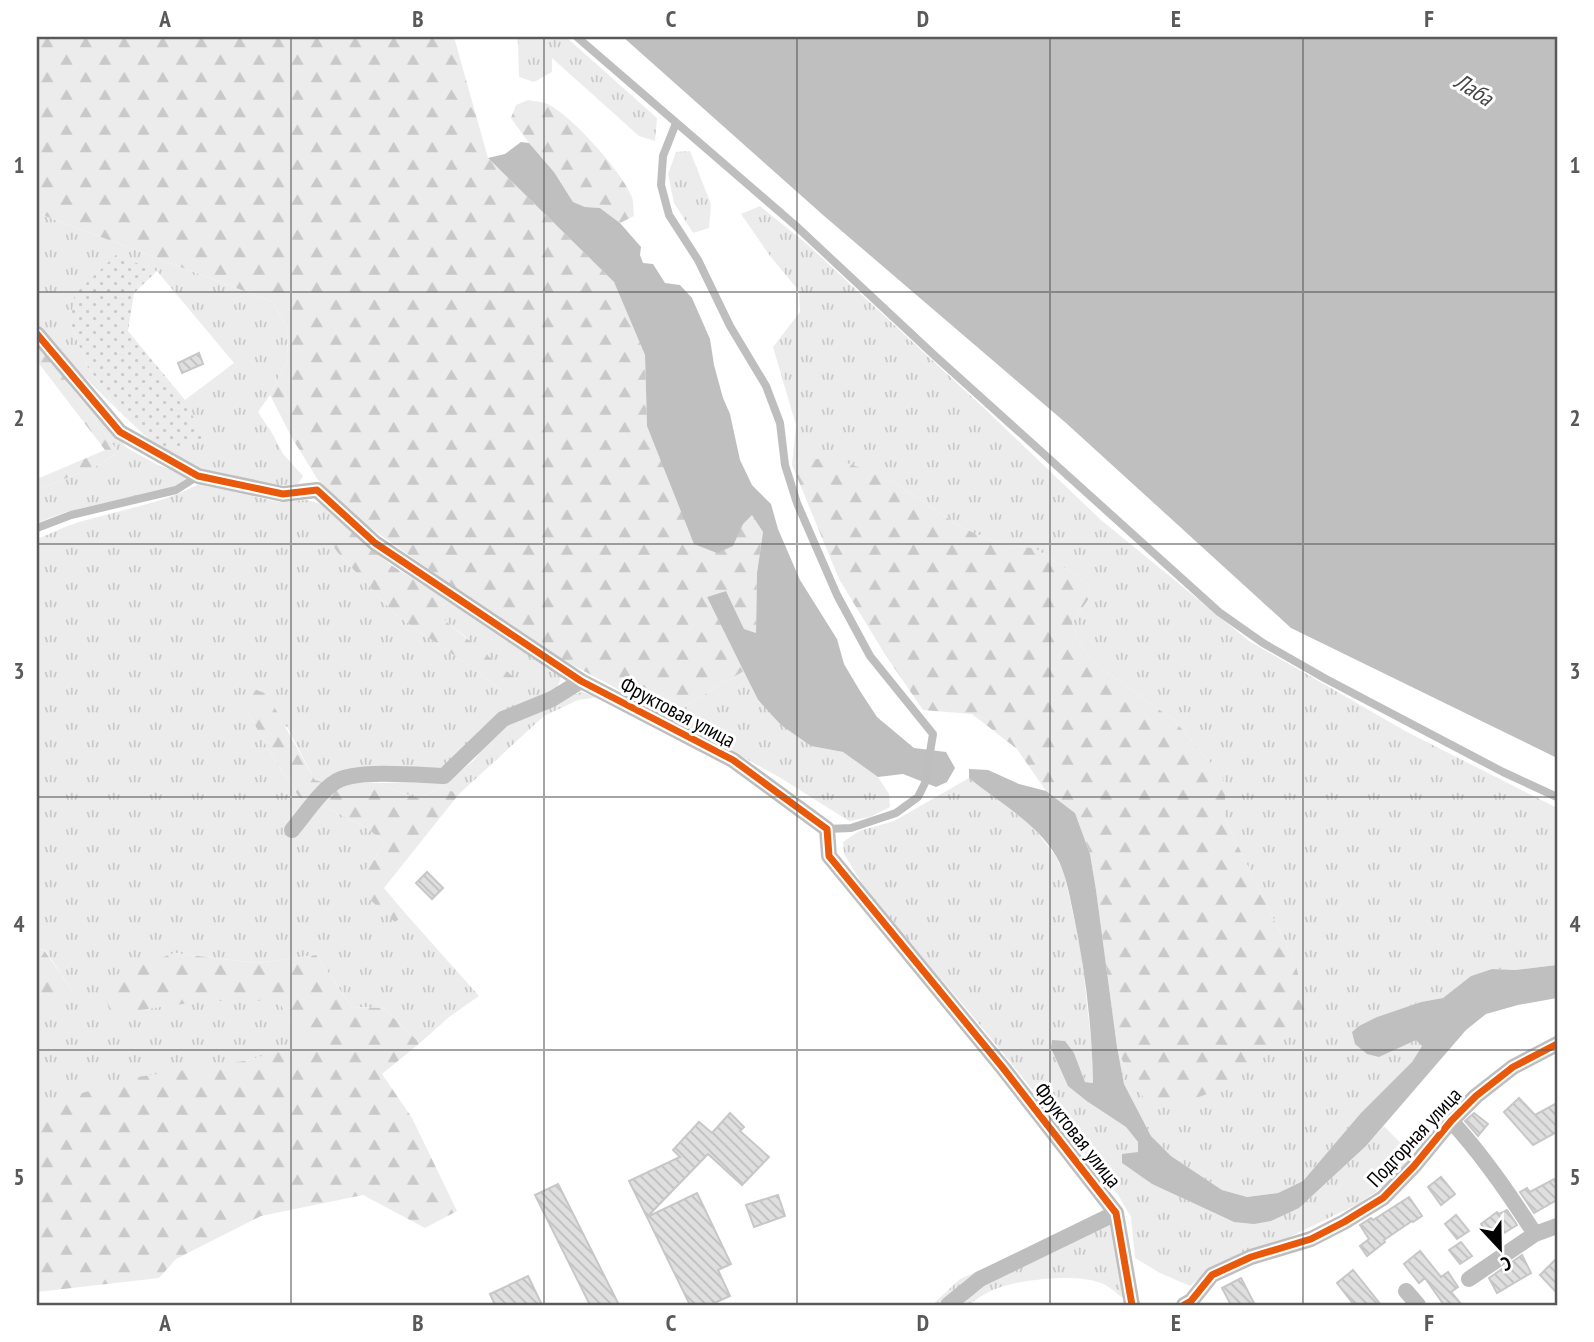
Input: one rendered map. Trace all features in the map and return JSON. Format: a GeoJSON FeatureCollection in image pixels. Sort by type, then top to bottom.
{"type":"FeatureCollection","features":[{"type":"Feature","properties":{"kind":"street","name":"Фруктовая улица"},"geometry":{"type":"LineString","coordinates":[[37,334],[120,432],[198,476],[283,495],[317,490],[375,543],[581,681],[733,760],[827,829],[829,856],[1003,1068],[1116,1213],[1132,1305]]}},
{"type":"Feature","properties":{"kind":"street"},"geometry":{"type":"LineString","coordinates":[[292,830],[323,792],[340,779],[370,774],[444,776],[503,719],[552,699],[581,681]]}},
{"type":"Feature","properties":{"kind":"street","name":"Подгорная улица"},"geometry":{"type":"LineString","coordinates":[[1191,1304],[1212,1275],[1251,1257],[1311,1239],[1383,1198],[1476,1096],[1513,1067],[1557,1044]]}},
{"type":"Feature","properties":{"kind":"street"},"geometry":{"type":"LineString","coordinates":[[1451,1121],[1475,1148],[1535,1234]]}},
{"type":"Feature","properties":{"kind":"street","name":"Фруктовая улица"},"geometry":{"type":"LineString","coordinates":[[948,1305],[980,1279],[1116,1213]]}},
{"type":"Feature","properties":{"kind":"street"},"geometry":{"type":"LineString","coordinates":[[1469,1279],[1535,1234],[1557,1226]]}},
{"type":"Feature","properties":{"kind":"street"},"geometry":{"type":"LineString","coordinates":[[1406,1291],[1418,1305]]}},
{"type":"Feature","properties":{"kind":"lane"},"geometry":{"type":"LineString","coordinates":[[577,37],[796,226],[934,355],[1219,612],[1263,643],[1326,679],[1503,772],[1557,797]]}},
{"type":"Feature","properties":{"kind":"lane"},"geometry":{"type":"LineString","coordinates":[[676,123],[663,156],[662,185],[668,215],[698,260],[730,326],[766,386],[780,423],[785,465],[797,503],[836,595],[870,656],[933,734],[925,783],[918,797],[896,813],[851,828],[827,829]]}},
{"type":"Feature","properties":{"kind":"lane"},"geometry":{"type":"LineString","coordinates":[[37,528],[71,515],[176,490],[198,476]]}},
{"type":"Feature","properties":{"kind":"green space"},"geometry":{"type":"Polygon","coordinates":[[[37,37],[454,37],[488,158],[614,282],[645,355],[647,426],[733,546],[743,523],[752,514],[763,532],[757,573],[756,633],[744,629],[726,591],[707,597],[744,671],[668,716],[537,646],[365,524],[323,488],[292,438],[270,395],[288,359],[287,328],[273,302],[37,213],[37,37]]]}},
{"type":"Feature","properties":{"kind":"green space"},"geometry":{"type":"Polygon","coordinates":[[[516,37],[566,37],[657,118],[655,141],[639,136],[552,58],[552,72],[534,82],[519,77],[516,37]]]}},
{"type":"Feature","properties":{"kind":"green space"},"geometry":{"type":"Polygon","coordinates":[[[528,100],[545,103],[555,109],[593,143],[617,172],[632,197],[634,216],[620,223],[600,208],[585,207],[573,202],[554,172],[511,118],[516,105],[528,100]]]}},
{"type":"Feature","properties":{"kind":"green space"},"geometry":{"type":"Polygon","coordinates":[[[690,151],[711,204],[709,228],[693,233],[674,203],[668,174],[676,152],[690,151]]]}},
{"type":"Feature","properties":{"kind":"green space"},"geometry":{"type":"Polygon","coordinates":[[[760,206],[808,245],[1101,520],[1249,641],[1407,732],[1557,808],[1557,965],[1515,970],[1492,969],[1471,976],[1443,998],[1421,1002],[1377,1017],[1379,1057],[1416,1039],[1422,1046],[1412,1062],[1303,1181],[1278,1193],[1247,1197],[1222,1190],[1171,1156],[1151,1136],[1124,1084],[1117,1047],[1128,1075],[1295,963],[1225,819],[1225,786],[1221,775],[1174,720],[1102,669],[1086,653],[1072,623],[1090,597],[1089,586],[1081,579],[1036,549],[992,541],[961,527],[888,478],[801,459],[792,465],[796,425],[773,347],[800,312],[799,291],[770,256],[741,214],[760,206]]]}},
{"type":"Feature","properties":{"kind":"green space"},"geometry":{"type":"Polygon","coordinates":[[[37,213],[273,302],[287,328],[288,359],[258,412],[283,454],[303,476],[298,484],[271,486],[202,471],[157,447],[202,438],[185,400],[234,363],[157,271],[70,322],[87,366],[121,413],[75,368],[37,323],[37,213]]]}},
{"type":"Feature","properties":{"kind":"green space"},"geometry":{"type":"Polygon","coordinates":[[[116,255],[157,271],[134,293],[128,331],[185,400],[203,438],[179,447],[157,447],[121,413],[87,366],[70,322],[75,294],[116,255]]]}},
{"type":"Feature","properties":{"kind":"green space"},"geometry":{"type":"Polygon","coordinates":[[[37,343],[118,452],[101,464],[37,490],[37,479],[105,450],[37,361],[37,343]]]}},
{"type":"Feature","properties":{"kind":"green space"},"geometry":{"type":"Polygon","coordinates":[[[77,394],[127,448],[188,477],[174,487],[66,512],[37,523],[37,490],[101,464],[118,452],[77,394]]]}},
{"type":"Feature","properties":{"kind":"green space"},"geometry":{"type":"Polygon","coordinates":[[[801,459],[836,459],[888,478],[961,527],[992,541],[1036,549],[1089,586],[1090,597],[1072,623],[1080,643],[1102,669],[1174,720],[1221,775],[1225,786],[1225,819],[1295,963],[1310,1016],[1259,1062],[1207,1094],[1169,1108],[1146,1101],[1128,1075],[1117,1047],[1090,854],[1075,813],[1046,791],[1017,749],[972,714],[923,710],[839,579],[792,465],[801,459]]]}},
{"type":"Feature","properties":{"kind":"green space"},"geometry":{"type":"Polygon","coordinates":[[[199,484],[279,502],[307,500],[321,504],[340,520],[328,538],[338,553],[396,615],[505,693],[467,638],[443,619],[443,606],[449,601],[561,677],[558,687],[441,770],[325,783],[315,780],[287,727],[246,709],[299,797],[338,813],[368,829],[384,842],[375,859],[361,875],[395,922],[406,914],[479,996],[449,1017],[420,1043],[383,1008],[352,1007],[316,955],[257,963],[174,953],[204,1001],[278,1001],[309,1044],[37,1107],[37,994],[77,998],[45,950],[37,949],[37,539],[77,523],[171,497],[199,484]]]}},
{"type":"Feature","properties":{"kind":"green space"},"geometry":{"type":"Polygon","coordinates":[[[340,520],[391,565],[449,601],[443,606],[443,619],[517,680],[520,691],[505,693],[396,615],[338,553],[327,537],[340,520]]]}},
{"type":"Feature","properties":{"kind":"green space"},"geometry":{"type":"Polygon","coordinates":[[[744,671],[758,701],[811,746],[843,752],[878,777],[889,794],[890,807],[870,817],[849,821],[779,777],[668,716],[744,671]]]}},
{"type":"Feature","properties":{"kind":"green space"},"geometry":{"type":"Polygon","coordinates":[[[254,689],[267,694],[315,780],[325,783],[378,783],[419,798],[441,787],[459,794],[384,888],[406,914],[395,922],[367,897],[361,875],[375,859],[384,842],[368,829],[338,813],[299,797],[246,709],[243,695],[254,689]]]}},
{"type":"Feature","properties":{"kind":"green space"},"geometry":{"type":"Polygon","coordinates":[[[581,692],[599,697],[578,700],[544,716],[459,794],[441,787],[419,798],[378,783],[450,780],[474,760],[503,724],[581,692]]]}},
{"type":"Feature","properties":{"kind":"green space"},"geometry":{"type":"Polygon","coordinates":[[[969,778],[1032,826],[1055,855],[1064,873],[1081,950],[1093,1083],[1085,1082],[1074,1053],[1088,1102],[1126,1127],[1138,1142],[1138,1152],[1122,1163],[1152,1184],[1234,1222],[1299,1208],[1384,1126],[1414,1157],[1392,1181],[1356,1205],[1279,1242],[1217,1264],[1190,1286],[1135,1258],[1131,1217],[1118,1195],[971,1014],[871,898],[844,854],[843,842],[859,831],[894,821],[969,778]]]}},
{"type":"Feature","properties":{"kind":"green space"},"geometry":{"type":"Polygon","coordinates":[[[37,949],[44,950],[78,999],[37,994],[37,949]]]}},
{"type":"Feature","properties":{"kind":"green space"},"geometry":{"type":"Polygon","coordinates":[[[174,953],[257,963],[316,955],[352,1007],[383,1008],[420,1043],[382,1074],[412,1118],[457,1211],[425,1228],[363,1195],[261,1216],[176,1259],[159,1278],[37,1292],[37,1107],[131,1078],[244,1061],[308,1044],[278,1001],[204,1001],[112,1014],[98,982],[174,953]]]}},
{"type":"Feature","properties":{"kind":"green space"},"geometry":{"type":"Polygon","coordinates":[[[1103,1212],[1114,1234],[1123,1298],[1110,1288],[1091,1280],[1054,1278],[1003,1286],[969,1305],[932,1305],[960,1279],[1088,1222],[1103,1212]]]}},
{"type":"Feature","properties":{"kind":"water","name":"Лаба"},"geometry":{"type":"Polygon","coordinates":[[[623,37],[1557,37],[1557,758],[1291,628],[1066,423],[823,215],[623,37]]]}},
{"type":"Feature","properties":{"kind":"water"},"geometry":{"type":"Polygon","coordinates":[[[521,142],[529,143],[554,172],[573,202],[585,207],[600,208],[620,223],[641,247],[643,263],[653,264],[665,283],[680,285],[692,298],[710,339],[714,365],[730,414],[740,460],[752,485],[771,504],[778,529],[800,580],[837,639],[844,664],[877,717],[914,748],[946,752],[955,768],[947,782],[936,787],[903,774],[878,777],[843,752],[811,746],[781,725],[758,700],[707,597],[726,591],[744,629],[756,633],[757,573],[763,532],[752,515],[743,524],[733,546],[717,553],[694,544],[647,426],[645,355],[614,282],[488,158],[505,154],[521,142]]]}},
{"type":"Feature","properties":{"kind":"water"},"geometry":{"type":"Polygon","coordinates":[[[969,769],[988,770],[1019,784],[1046,791],[1075,813],[1090,854],[1124,1084],[1151,1136],[1171,1156],[1222,1190],[1247,1197],[1278,1193],[1303,1181],[1361,1113],[1412,1062],[1422,1046],[1416,1040],[1379,1057],[1367,1054],[1355,1044],[1352,1032],[1359,1026],[1421,1002],[1443,998],[1471,976],[1492,969],[1515,970],[1557,965],[1557,998],[1486,1014],[1466,1030],[1366,1146],[1299,1208],[1271,1221],[1254,1224],[1234,1222],[1152,1184],[1122,1163],[1122,1154],[1138,1152],[1138,1142],[1126,1127],[1068,1086],[1051,1048],[1052,1040],[1065,1041],[1074,1053],[1085,1082],[1093,1083],[1084,976],[1065,876],[1048,844],[1016,814],[969,778],[969,769]]]}},
{"type":"Feature","properties":{"kind":"building"},"geometry":{"type":"Polygon","coordinates":[[[199,353],[203,364],[182,373],[178,363],[199,353]]]}},
{"type":"Feature","properties":{"kind":"building"},"geometry":{"type":"Polygon","coordinates":[[[427,872],[443,888],[432,899],[416,883],[427,872]]]}},
{"type":"Feature","properties":{"kind":"building"},"geometry":{"type":"Polygon","coordinates":[[[1519,1098],[1535,1115],[1557,1103],[1557,1132],[1533,1145],[1504,1112],[1519,1098]]]}},
{"type":"Feature","properties":{"kind":"building"},"geometry":{"type":"Polygon","coordinates":[[[730,1113],[744,1127],[740,1131],[769,1157],[742,1185],[708,1154],[647,1217],[629,1181],[680,1157],[673,1150],[699,1122],[712,1133],[730,1113]]]}},
{"type":"Feature","properties":{"kind":"building"},"geometry":{"type":"Polygon","coordinates":[[[1474,1113],[1488,1124],[1478,1136],[1465,1121],[1474,1113]]]}},
{"type":"Feature","properties":{"kind":"building"},"geometry":{"type":"Polygon","coordinates":[[[1441,1177],[1455,1194],[1441,1205],[1428,1187],[1441,1177]]]}},
{"type":"Feature","properties":{"kind":"building"},"geometry":{"type":"Polygon","coordinates":[[[1554,1179],[1557,1185],[1557,1200],[1534,1213],[1520,1192],[1527,1188],[1530,1192],[1554,1179]]]}},
{"type":"Feature","properties":{"kind":"building"},"geometry":{"type":"Polygon","coordinates":[[[558,1184],[619,1305],[590,1305],[535,1195],[558,1184]]]}},
{"type":"Feature","properties":{"kind":"building"},"geometry":{"type":"Polygon","coordinates":[[[697,1193],[731,1264],[718,1270],[730,1296],[710,1305],[690,1305],[647,1217],[697,1193]]]}},
{"type":"Feature","properties":{"kind":"building"},"geometry":{"type":"Polygon","coordinates":[[[778,1195],[785,1216],[754,1227],[746,1205],[778,1195]]]}},
{"type":"Feature","properties":{"kind":"building"},"geometry":{"type":"Polygon","coordinates":[[[1409,1197],[1422,1216],[1384,1240],[1385,1242],[1367,1256],[1360,1246],[1369,1239],[1360,1225],[1371,1218],[1373,1220],[1409,1197]]]}},
{"type":"Feature","properties":{"kind":"building"},"geometry":{"type":"Polygon","coordinates":[[[1507,1210],[1517,1225],[1493,1240],[1481,1224],[1497,1212],[1499,1214],[1507,1210]]]}},
{"type":"Feature","properties":{"kind":"building"},"geometry":{"type":"Polygon","coordinates":[[[1456,1215],[1469,1231],[1457,1239],[1445,1224],[1456,1215]]]}},
{"type":"Feature","properties":{"kind":"building"},"geometry":{"type":"Polygon","coordinates":[[[1461,1242],[1472,1256],[1460,1264],[1449,1250],[1461,1242]]]}},
{"type":"Feature","properties":{"kind":"building"},"geometry":{"type":"Polygon","coordinates":[[[1420,1251],[1441,1277],[1448,1272],[1458,1287],[1451,1292],[1462,1305],[1444,1305],[1425,1278],[1419,1283],[1404,1264],[1420,1251]]]}},
{"type":"Feature","properties":{"kind":"building"},"geometry":{"type":"Polygon","coordinates":[[[1522,1255],[1531,1273],[1497,1293],[1489,1278],[1522,1255]]]}},
{"type":"Feature","properties":{"kind":"building"},"geometry":{"type":"Polygon","coordinates":[[[1557,1258],[1557,1293],[1540,1275],[1557,1258]]]}},
{"type":"Feature","properties":{"kind":"building"},"geometry":{"type":"Polygon","coordinates":[[[1353,1270],[1381,1305],[1354,1305],[1337,1283],[1353,1270]]]}},
{"type":"Feature","properties":{"kind":"building"},"geometry":{"type":"Polygon","coordinates":[[[528,1276],[542,1305],[495,1305],[490,1294],[528,1276]]]}},
{"type":"Feature","properties":{"kind":"building"},"geometry":{"type":"Polygon","coordinates":[[[1241,1278],[1255,1305],[1231,1305],[1222,1288],[1241,1278]]]}},
{"type":"Feature","properties":{"kind":"cycle path"},"geometry":{"type":"LineString","coordinates":[[37,334],[120,432],[198,476],[283,494],[317,490],[375,543],[581,681],[733,760],[827,829],[829,856],[1003,1068],[1116,1213],[1132,1305]]}},
{"type":"Feature","properties":{"kind":"cycle path"},"geometry":{"type":"LineString","coordinates":[[1184,1305],[1191,1301],[1212,1275],[1251,1257],[1311,1239],[1383,1198],[1476,1096],[1513,1067],[1557,1044]]}}]}
